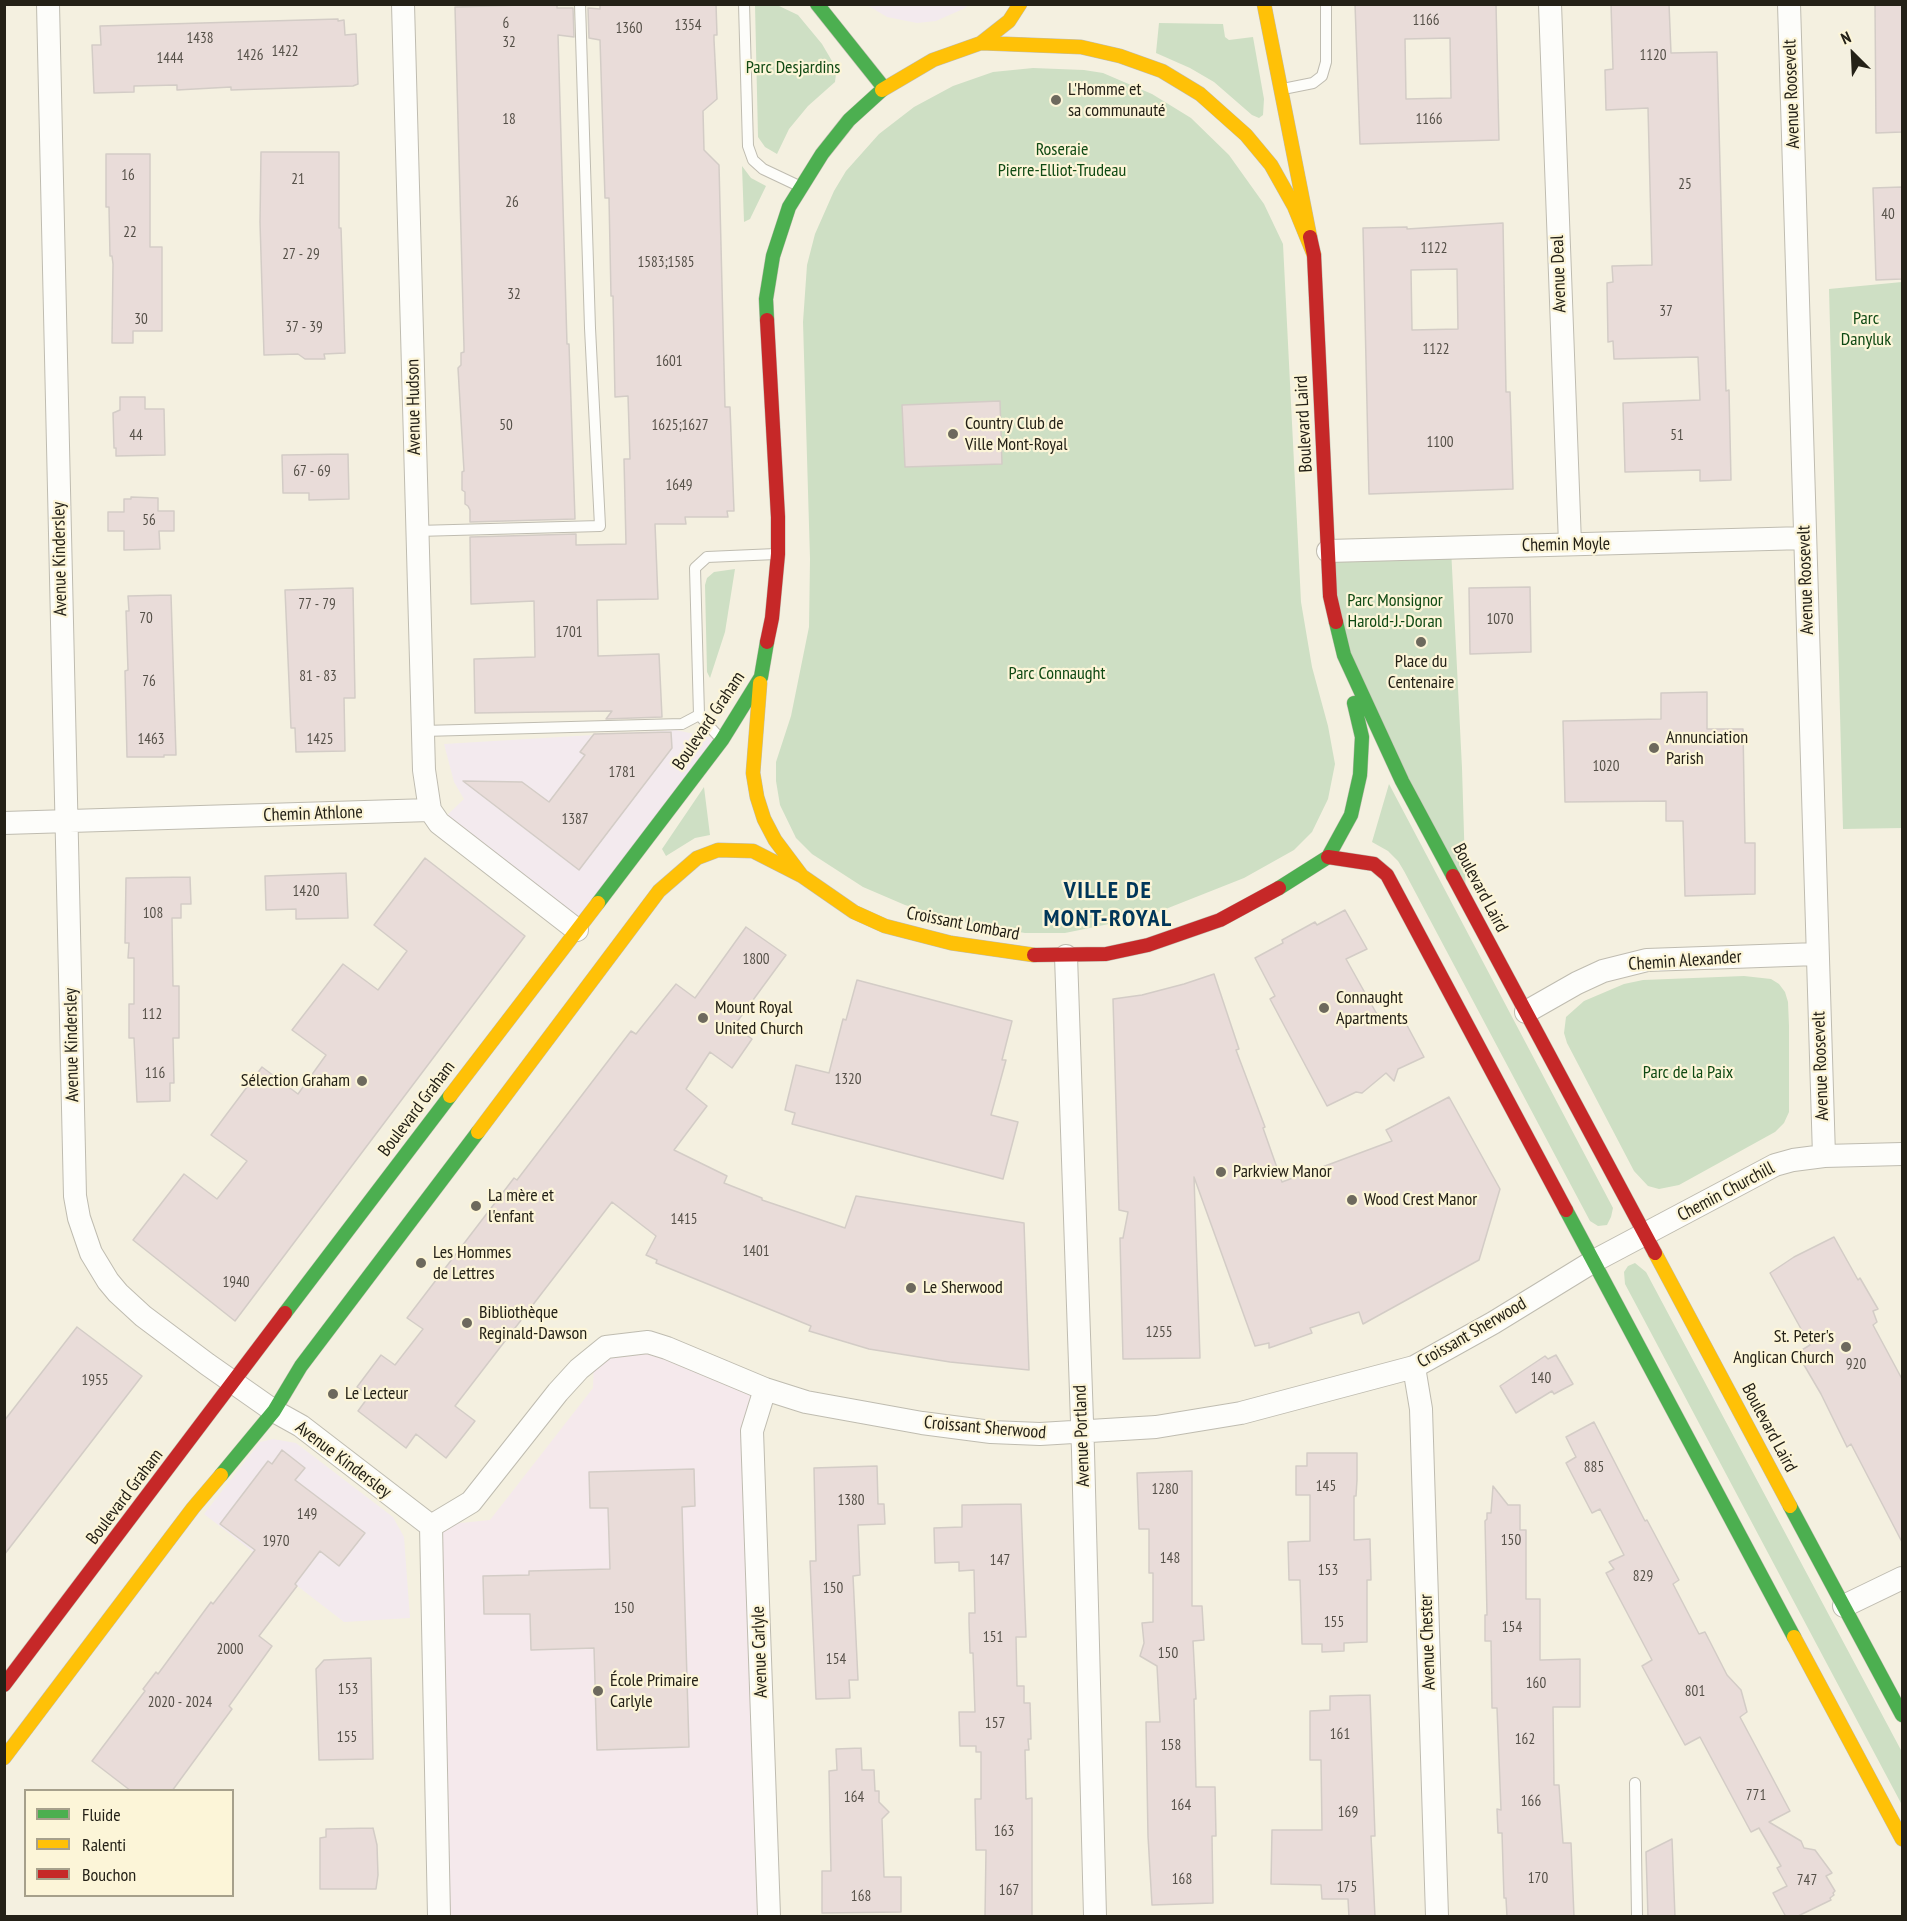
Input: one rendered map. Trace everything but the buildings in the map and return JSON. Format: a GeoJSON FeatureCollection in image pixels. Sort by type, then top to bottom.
{"type":"FeatureCollection","features":[{"type":"Feature","properties":{"kind":"street","name":"Avenue Kindersley"},"geometry":{"type":"LineString","coordinates":[[48,4],[75,1196],[82,1228],[99,1267],[118,1293],[143,1316],[274,1411],[301,1426],[431,1526]]}},
{"type":"Feature","properties":{"kind":"street","name":"Avenue Hudson"},"geometry":{"type":"LineString","coordinates":[[404,4],[424,770],[430,810]]}},
{"type":"Feature","properties":{"kind":"street"},"geometry":{"type":"LineString","coordinates":[[817,4],[884,88]]}},
{"type":"Feature","properties":{"kind":"street"},"geometry":{"type":"LineString","coordinates":[[981,43],[1009,21],[1020,4]]}},
{"type":"Feature","properties":{"kind":"street","name":"Boulevard Laird"},"geometry":{"type":"LineString","coordinates":[[1264,4],[1314,255],[1330,596],[1344,655],[1402,781],[1902,1715]]}},
{"type":"Feature","properties":{"kind":"street","name":"Avenue Deal"},"geometry":{"type":"LineString","coordinates":[[1550,4],[1570,544]]}},
{"type":"Feature","properties":{"kind":"street","name":"Avenue Roosevelt"},"geometry":{"type":"LineString","coordinates":[[1789,4],[1824,1155]]}},
{"type":"Feature","properties":{"kind":"street","name":"Boulevard Graham"},"geometry":{"type":"LineString","coordinates":[[4,1685],[386,1179],[722,740],[761,676],[772,618],[778,554],[766,299],[773,256],[789,207],[822,154],[849,120],[884,88],[933,60],[981,43],[1073,46],[1110,53],[1162,71],[1200,94],[1246,135],[1270,165],[1294,206],[1314,255]]}},
{"type":"Feature","properties":{"kind":"street","name":"Chemin Moyle"},"geometry":{"type":"LineString","coordinates":[[1328,550],[1805,538]]}},
{"type":"Feature","properties":{"kind":"street","name":"Croissant Lombard"},"geometry":{"type":"LineString","coordinates":[[761,676],[753,773],[758,798],[764,819],[775,840],[802,876],[854,912],[885,926],[972,947],[1022,955],[1066,956],[1106,954],[1148,945],[1220,920],[1293,881],[1328,857],[1351,815],[1360,775],[1362,737],[1344,655]]}},
{"type":"Feature","properties":{"kind":"street","name":"Chemin Athlone"},"geometry":{"type":"LineString","coordinates":[[4,823],[430,810]]}},
{"type":"Feature","properties":{"kind":"street"},"geometry":{"type":"LineString","coordinates":[[430,810],[439,823],[577,930]]}},
{"type":"Feature","properties":{"kind":"street"},"geometry":{"type":"LineString","coordinates":[[4,1758],[193,1508],[274,1411],[301,1366],[659,891],[697,858],[718,850],[753,851],[802,876]]}},
{"type":"Feature","properties":{"kind":"street"},"geometry":{"type":"LineString","coordinates":[[1328,857],[1374,864],[1387,875],[1902,1839]]}},
{"type":"Feature","properties":{"kind":"street","name":"Chemin Alexander"},"geometry":{"type":"LineString","coordinates":[[1527,1012],[1603,971],[1647,960],[1817,954]]}},
{"type":"Feature","properties":{"kind":"street","name":"Avenue Portland"},"geometry":{"type":"LineString","coordinates":[[1066,956],[1095,1917]]}},
{"type":"Feature","properties":{"kind":"street","name":"Chemin Churchill"},"geometry":{"type":"LineString","coordinates":[[1594,1261],[1775,1166],[1793,1160],[1824,1155],[1902,1154]]}},
{"type":"Feature","properties":{"kind":"street","name":"Croissant Sherwood"},"geometry":{"type":"LineString","coordinates":[[431,1526],[471,1502],[558,1392],[579,1369],[606,1347],[648,1342],[765,1389],[806,1402],[922,1423],[992,1432],[1040,1434],[1156,1427],[1241,1413],[1414,1367],[1493,1323],[1594,1261]]}},
{"type":"Feature","properties":{"kind":"street","name":"Avenue Chester"},"geometry":{"type":"LineString","coordinates":[[1414,1367],[1421,1409],[1437,1917]]}},
{"type":"Feature","properties":{"kind":"street","name":"Avenue Carlyle"},"geometry":{"type":"LineString","coordinates":[[765,1389],[753,1431],[769,1917]]}},
{"type":"Feature","properties":{"kind":"street"},"geometry":{"type":"LineString","coordinates":[[431,1526],[438,1917]]}},
{"type":"Feature","properties":{"kind":"street"},"geometry":{"type":"LineString","coordinates":[[1844,1606],[1902,1578]]}},
{"type":"Feature","properties":{"kind":"lane"},"geometry":{"type":"LineString","coordinates":[[417,531],[600,526],[590,328],[580,4]]}},
{"type":"Feature","properties":{"kind":"lane"},"geometry":{"type":"LineString","coordinates":[[744,4],[748,146],[753,160],[763,169],[801,187]]}},
{"type":"Feature","properties":{"kind":"lane"},"geometry":{"type":"LineString","coordinates":[[1282,89],[1313,83],[1322,76],[1326,62],[1326,4]]}},
{"type":"Feature","properties":{"kind":"lane"},"geometry":{"type":"LineString","coordinates":[[722,740],[699,715],[695,568],[707,557],[778,554]]}},
{"type":"Feature","properties":{"kind":"lane"},"geometry":{"type":"LineString","coordinates":[[423,731],[682,724],[699,715]]}},
{"type":"Feature","properties":{"kind":"lane"},"geometry":{"type":"LineString","coordinates":[[1635,1782],[1637,1917]]}},
{"type":"Feature","properties":{"kind":"shaded area"},"geometry":{"type":"Polygon","coordinates":[[[867,5],[969,5],[936,21],[917,23],[887,17],[867,5]]]}},
{"type":"Feature","properties":{"kind":"shaded area"},"geometry":{"type":"Polygon","coordinates":[[[676,730],[722,740],[577,930],[439,823],[464,799],[454,782],[444,744],[676,730]]]}},
{"type":"Feature","properties":{"kind":"shaded area","name":"École Primaire Carlyle"},"geometry":{"type":"Polygon","coordinates":[[[630,1343],[765,1389],[752,1431],[769,1916],[439,1916],[431,1526],[490,1520],[593,1388],[594,1357],[630,1343]]]}},
{"type":"Feature","properties":{"kind":"shaded area"},"geometry":{"type":"Polygon","coordinates":[[[273,1439],[296,1443],[393,1517],[404,1537],[410,1618],[344,1622],[204,1514],[260,1442],[273,1439]]]}},
{"type":"Feature","properties":{"kind":"green space","name":"Parc Desjardins"},"geometry":{"type":"Polygon","coordinates":[[[755,5],[777,5],[798,15],[822,44],[832,61],[836,74],[835,82],[808,106],[789,129],[777,154],[765,147],[758,137],[755,5]]]}},
{"type":"Feature","properties":{"kind":"green space"},"geometry":{"type":"Polygon","coordinates":[[[1159,23],[1223,24],[1225,37],[1229,40],[1253,37],[1264,99],[1263,115],[1259,118],[1252,115],[1214,82],[1156,53],[1159,23]]]}},
{"type":"Feature","properties":{"kind":"green space","name":"Parc Connaught"},"geometry":{"type":"Polygon","coordinates":[[[1033,68],[1103,73],[1152,94],[1191,118],[1229,155],[1264,204],[1283,244],[1301,602],[1312,667],[1328,726],[1335,764],[1328,799],[1312,832],[1294,850],[1244,878],[1148,916],[1065,933],[1025,933],[967,923],[905,905],[863,887],[812,854],[796,838],[780,805],[776,781],[776,762],[791,716],[809,627],[810,559],[803,322],[807,265],[815,234],[834,191],[846,171],[879,134],[914,107],[953,86],[993,72],[1033,68]]]}},
{"type":"Feature","properties":{"kind":"green space"},"geometry":{"type":"Polygon","coordinates":[[[742,166],[751,178],[766,186],[750,219],[744,222],[742,166]]]}},
{"type":"Feature","properties":{"kind":"green space","name":"Parc Danyluk"},"geometry":{"type":"Polygon","coordinates":[[[1902,282],[1902,828],[1843,829],[1829,289],[1902,282]]]}},
{"type":"Feature","properties":{"kind":"green space","name":"Parc Monsignor Harold-J.-Doran"},"geometry":{"type":"Polygon","coordinates":[[[1451,548],[1466,900],[1344,655],[1328,551],[1451,548]]]}},
{"type":"Feature","properties":{"kind":"green space"},"geometry":{"type":"Polygon","coordinates":[[[735,569],[725,632],[710,678],[707,672],[705,585],[707,578],[714,572],[735,569]]]}},
{"type":"Feature","properties":{"kind":"green space"},"geometry":{"type":"Polygon","coordinates":[[[1389,784],[1613,1208],[1607,1225],[1598,1226],[1590,1221],[1404,871],[1388,851],[1372,842],[1389,784]]]}},
{"type":"Feature","properties":{"kind":"green space"},"geometry":{"type":"Polygon","coordinates":[[[704,787],[710,835],[695,838],[666,856],[662,849],[704,787]]]}},
{"type":"Feature","properties":{"kind":"green space","name":"Parc de la Paix"},"geometry":{"type":"Polygon","coordinates":[[[1744,976],[1771,979],[1785,992],[1788,1002],[1789,1112],[1784,1123],[1775,1132],[1679,1185],[1659,1189],[1648,1186],[1634,1171],[1567,1043],[1564,1033],[1566,1017],[1584,1001],[1624,984],[1643,980],[1744,976]]]}},
{"type":"Feature","properties":{"kind":"green space"},"geometry":{"type":"Polygon","coordinates":[[[1635,1263],[1646,1272],[1902,1752],[1902,1805],[1625,1284],[1624,1272],[1628,1266],[1635,1263]]]}},
{"type":"Feature","properties":{"kind":"traffic: fast"},"geometry":{"type":"LineString","coordinates":[[817,4],[884,88]]}},
{"type":"Feature","properties":{"kind":"traffic: fast"},"geometry":{"type":"LineString","coordinates":[[767,320],[766,299],[773,256],[789,207],[822,154],[849,120],[882,90]]}},
{"type":"Feature","properties":{"kind":"traffic: fast"},"geometry":{"type":"LineString","coordinates":[[1336,622],[1344,655],[1402,781],[1453,876]]}},
{"type":"Feature","properties":{"kind":"traffic: fast"},"geometry":{"type":"LineString","coordinates":[[598,903],[722,740],[761,677],[767,642]]}},
{"type":"Feature","properties":{"kind":"traffic: fast"},"geometry":{"type":"LineString","coordinates":[[1279,888],[1328,857],[1351,815],[1360,775],[1362,737],[1354,703]]}},
{"type":"Feature","properties":{"kind":"traffic: fast"},"geometry":{"type":"LineString","coordinates":[[285,1313],[450,1096]]}},
{"type":"Feature","properties":{"kind":"traffic: fast"},"geometry":{"type":"LineString","coordinates":[[221,1475],[274,1411],[301,1366],[478,1132]]}},
{"type":"Feature","properties":{"kind":"traffic: fast"},"geometry":{"type":"LineString","coordinates":[[1566,1210],[1794,1637]]}},
{"type":"Feature","properties":{"kind":"traffic: fast"},"geometry":{"type":"LineString","coordinates":[[1790,1506],[1902,1715]]}},
{"type":"Feature","properties":{"kind":"traffic: slow"},"geometry":{"type":"LineString","coordinates":[[981,43],[1009,21],[1020,4]]}},
{"type":"Feature","properties":{"kind":"traffic: slow"},"geometry":{"type":"LineString","coordinates":[[1264,4],[1310,237]]}},
{"type":"Feature","properties":{"kind":"traffic: slow"},"geometry":{"type":"LineString","coordinates":[[882,90],[933,60],[981,43],[1081,47],[1120,56],[1162,71],[1200,94],[1246,135],[1271,165],[1294,206],[1314,255]]}},
{"type":"Feature","properties":{"kind":"traffic: slow"},"geometry":{"type":"LineString","coordinates":[[760,683],[753,773],[757,797],[764,819],[775,840],[802,876],[854,912],[885,926],[951,943],[1034,955]]}},
{"type":"Feature","properties":{"kind":"traffic: slow"},"geometry":{"type":"LineString","coordinates":[[478,1132],[659,891],[697,858],[718,850],[753,851],[802,876]]}},
{"type":"Feature","properties":{"kind":"traffic: slow"},"geometry":{"type":"LineString","coordinates":[[450,1096],[598,903]]}},
{"type":"Feature","properties":{"kind":"traffic: slow"},"geometry":{"type":"LineString","coordinates":[[1655,1253],[1790,1506]]}},
{"type":"Feature","properties":{"kind":"traffic: slow"},"geometry":{"type":"LineString","coordinates":[[4,1758],[193,1508],[221,1475]]}},
{"type":"Feature","properties":{"kind":"traffic: slow"},"geometry":{"type":"LineString","coordinates":[[1794,1637],[1902,1839]]}},
{"type":"Feature","properties":{"kind":"traffic: jam"},"geometry":{"type":"LineString","coordinates":[[1310,237],[1314,255],[1330,596],[1336,622]]}},
{"type":"Feature","properties":{"kind":"traffic: jam"},"geometry":{"type":"LineString","coordinates":[[767,320],[778,517],[778,554],[772,618],[767,642]]}},
{"type":"Feature","properties":{"kind":"traffic: jam"},"geometry":{"type":"LineString","coordinates":[[1328,857],[1374,864],[1387,875],[1566,1210]]}},
{"type":"Feature","properties":{"kind":"traffic: jam"},"geometry":{"type":"LineString","coordinates":[[1453,876],[1655,1253]]}},
{"type":"Feature","properties":{"kind":"traffic: jam"},"geometry":{"type":"LineString","coordinates":[[1034,955],[1106,954],[1148,945],[1220,920],[1279,888]]}},
{"type":"Feature","properties":{"kind":"traffic: jam"},"geometry":{"type":"LineString","coordinates":[[4,1685],[285,1313]]}},
{"type":"Feature","properties":{"kind":"place","name":"L'Homme et sa communauté"},"geometry":{"type":"Point","coordinates":[1056,100]}},
{"type":"Feature","properties":{"kind":"place","name":"Country Club de Ville Mont-Royal"},"geometry":{"type":"Point","coordinates":[953,434]}},
{"type":"Feature","properties":{"kind":"place","name":"Place du Centenaire"},"geometry":{"type":"Point","coordinates":[1421,642]}},
{"type":"Feature","properties":{"kind":"place","name":"Annunciation Parish"},"geometry":{"type":"Point","coordinates":[1654,748]}},
{"type":"Feature","properties":{"kind":"place","name":"Connaught Apartments"},"geometry":{"type":"Point","coordinates":[1324,1008]}},
{"type":"Feature","properties":{"kind":"place","name":"Mount Royal United Church"},"geometry":{"type":"Point","coordinates":[703,1018]}},
{"type":"Feature","properties":{"kind":"place","name":"Sélection Graham"},"geometry":{"type":"Point","coordinates":[362,1081]}},
{"type":"Feature","properties":{"kind":"place","name":"Parkview Manor"},"geometry":{"type":"Point","coordinates":[1221,1172]}},
{"type":"Feature","properties":{"kind":"place","name":"Wood Crest Manor"},"geometry":{"type":"Point","coordinates":[1352,1200]}},
{"type":"Feature","properties":{"kind":"place","name":"La mère et l'enfant"},"geometry":{"type":"Point","coordinates":[476,1206]}},
{"type":"Feature","properties":{"kind":"place","name":"Les Hommes de Lettres"},"geometry":{"type":"Point","coordinates":[421,1263]}},
{"type":"Feature","properties":{"kind":"place","name":"Le Sherwood"},"geometry":{"type":"Point","coordinates":[911,1288]}},
{"type":"Feature","properties":{"kind":"place","name":"Bibliothèque Reginald-Dawson"},"geometry":{"type":"Point","coordinates":[467,1323]}},
{"type":"Feature","properties":{"kind":"place","name":"St. Peter's Anglican Church"},"geometry":{"type":"Point","coordinates":[1846,1347]}},
{"type":"Feature","properties":{"kind":"place","name":"Le Lecteur"},"geometry":{"type":"Point","coordinates":[333,1394]}},
{"type":"Feature","properties":{"kind":"place","name":"École Primaire Carlyle"},"geometry":{"type":"Point","coordinates":[598,1691]}},
{"type":"Feature","properties":{"kind":"district","name":"VILLE DE MONT-ROYAL"},"geometry":{"type":"Point","coordinates":[1108,905]}},
{"type":"Feature","properties":{"kind":"park label","name":"Roseraie Pierre-Elliot-Trudeau"},"geometry":{"type":"Point","coordinates":[1062,160]}}]}
